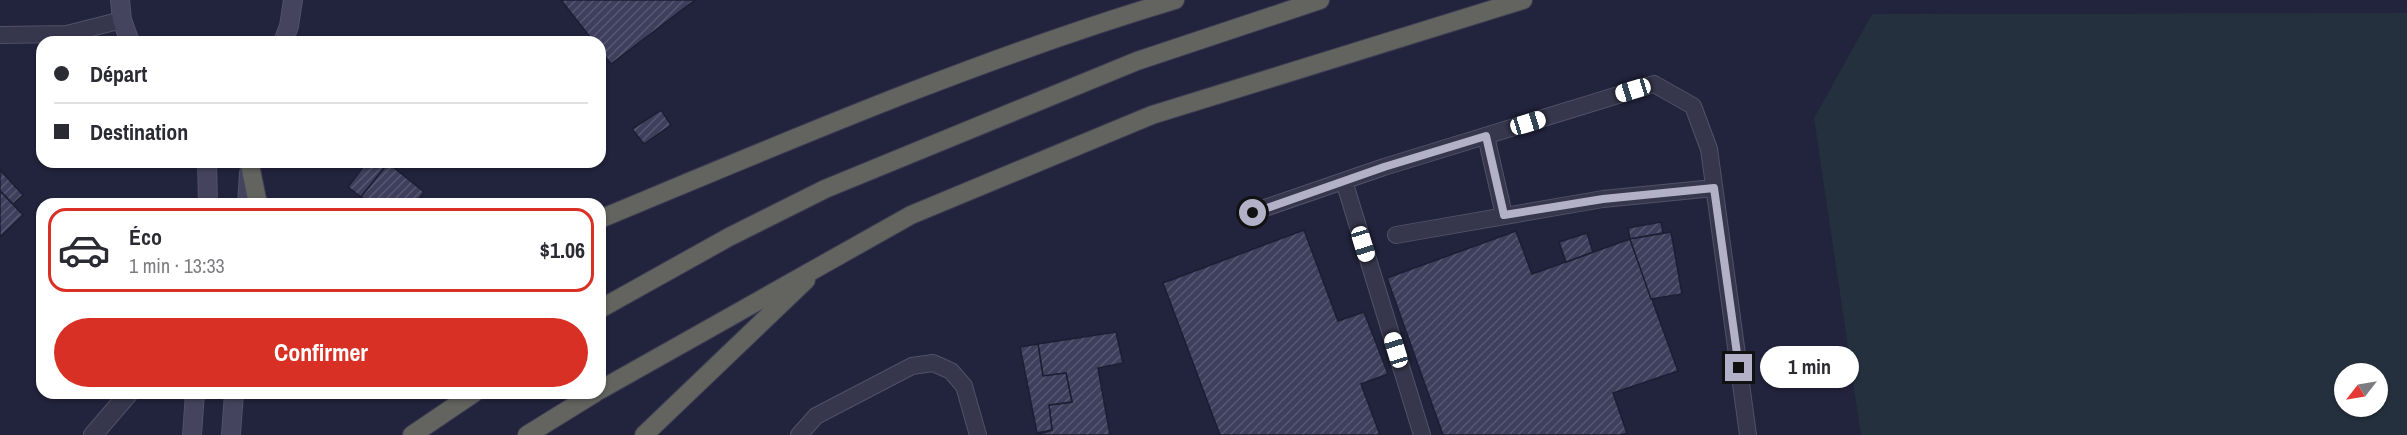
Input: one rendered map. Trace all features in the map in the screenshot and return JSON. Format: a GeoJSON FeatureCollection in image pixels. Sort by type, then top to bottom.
{"type":"FeatureCollection","features":[{"type":"Feature","properties":{"kind":"highway"},"geometry":{"type":"LineString","coordinates":[[606,217],[927,84],[1092,25],[1175,0]]}},
{"type":"Feature","properties":{"kind":"highway"},"geometry":{"type":"LineString","coordinates":[[606,306],[729,237],[825,189],[1137,61],[1320,0]]}},
{"type":"Feature","properties":{"kind":"highway"},"geometry":{"type":"LineString","coordinates":[[606,387],[910,215],[1152,115],[1523,0]]}},
{"type":"Feature","properties":{"kind":"highway"},"geometry":{"type":"LineString","coordinates":[[251,168],[257,198]]}},
{"type":"Feature","properties":{"kind":"highway"},"geometry":{"type":"LineString","coordinates":[[644,435],[827,260]]}},
{"type":"Feature","properties":{"kind":"highway"},"geometry":{"type":"LineString","coordinates":[[412,435],[465,399]]}},
{"type":"Feature","properties":{"kind":"highway"},"geometry":{"type":"LineString","coordinates":[[527,435],[585,399]]}},
{"type":"Feature","properties":{"kind":"main road"},"geometry":{"type":"LineString","coordinates":[[120,0],[122,20],[128,36]]}},
{"type":"Feature","properties":{"kind":"main road"},"geometry":{"type":"LineString","coordinates":[[285,36],[293,0]]}},
{"type":"Feature","properties":{"kind":"main road"},"geometry":{"type":"LineString","coordinates":[[207,168],[208,198]]}},
{"type":"Feature","properties":{"kind":"main road"},"geometry":{"type":"LineString","coordinates":[[247,198],[250,168]]}},
{"type":"Feature","properties":{"kind":"main road"},"geometry":{"type":"LineString","coordinates":[[192,435],[195,399]]}},
{"type":"Feature","properties":{"kind":"main road"},"geometry":{"type":"LineString","coordinates":[[231,435],[234,399]]}},
{"type":"Feature","properties":{"kind":"street"},"geometry":{"type":"LineString","coordinates":[[93,435],[124,399]]}},
{"type":"Feature","properties":{"kind":"lane"},"geometry":{"type":"LineString","coordinates":[[0,35],[67,34],[122,20]]}},
{"type":"Feature","properties":{"kind":"lane"},"geometry":{"type":"LineString","coordinates":[[1253,213],[1344,181],[1654,84],[1693,106],[1709,149],[1748,435]]}},
{"type":"Feature","properties":{"kind":"lane"},"geometry":{"type":"LineString","coordinates":[[1486,136],[1504,215]]}},
{"type":"Feature","properties":{"kind":"lane"},"geometry":{"type":"LineString","coordinates":[[1344,181],[1422,435]]}},
{"type":"Feature","properties":{"kind":"lane"},"geometry":{"type":"LineString","coordinates":[[1396,235],[1603,199],[1714,188]]}},
{"type":"Feature","properties":{"kind":"lane"},"geometry":{"type":"LineString","coordinates":[[799,435],[816,416],[912,366],[933,363],[951,371],[964,386],[978,435]]}},
{"type":"Feature","properties":{"kind":"shaded area"},"geometry":{"type":"Polygon","coordinates":[[[2407,13],[2407,435],[1861,435],[1814,118],[1872,14],[2407,13]]]}},
{"type":"Feature","properties":{"kind":"building"},"geometry":{"type":"Polygon","coordinates":[[[561,0],[695,0],[611,64],[606,58],[606,36],[589,36],[561,0]]]}},
{"type":"Feature","properties":{"kind":"building"},"geometry":{"type":"Polygon","coordinates":[[[661,110],[671,125],[644,144],[632,129],[661,110]]]}},
{"type":"Feature","properties":{"kind":"building"},"geometry":{"type":"Polygon","coordinates":[[[362,168],[384,168],[361,197],[348,187],[362,168]]]}},
{"type":"Feature","properties":{"kind":"building"},"geometry":{"type":"Polygon","coordinates":[[[384,168],[394,168],[424,192],[420,198],[361,197],[384,168]]]}},
{"type":"Feature","properties":{"kind":"building"},"geometry":{"type":"Polygon","coordinates":[[[0,170],[23,195],[13,204],[0,191],[0,170]]]}},
{"type":"Feature","properties":{"kind":"building"},"geometry":{"type":"Polygon","coordinates":[[[0,191],[23,215],[0,237],[0,191]]]}},
{"type":"Feature","properties":{"kind":"building"},"geometry":{"type":"Polygon","coordinates":[[[1661,222],[1663,233],[1630,239],[1628,228],[1661,222]]]}},
{"type":"Feature","properties":{"kind":"building"},"geometry":{"type":"Polygon","coordinates":[[[1304,230],[1338,321],[1364,312],[1388,374],[1361,384],[1380,435],[1220,435],[1163,283],[1304,230]]]}},
{"type":"Feature","properties":{"kind":"building"},"geometry":{"type":"Polygon","coordinates":[[[1516,231],[1532,274],[1630,239],[1678,371],[1613,393],[1627,433],[1621,435],[1443,435],[1387,278],[1516,231]]]}},
{"type":"Feature","properties":{"kind":"building"},"geometry":{"type":"Polygon","coordinates":[[[1671,232],[1682,294],[1651,299],[1630,239],[1671,232]]]}},
{"type":"Feature","properties":{"kind":"building"},"geometry":{"type":"Polygon","coordinates":[[[1587,233],[1593,252],[1566,262],[1559,242],[1587,233]]]}},
{"type":"Feature","properties":{"kind":"building"},"geometry":{"type":"Polygon","coordinates":[[[1116,332],[1123,363],[1098,368],[1110,435],[1037,435],[1052,430],[1049,405],[1072,402],[1066,373],[1043,376],[1038,344],[1116,332]]]}},
{"type":"Feature","properties":{"kind":"building"},"geometry":{"type":"Polygon","coordinates":[[[1038,344],[1043,376],[1066,373],[1072,402],[1049,405],[1052,430],[1037,433],[1020,347],[1038,344]]]}},
{"type":"Feature","properties":{"kind":"route"},"geometry":{"type":"LineString","coordinates":[[1253,213],[1384,167],[1486,136],[1504,215],[1603,199],[1714,188],[1739,368]]}}]}
